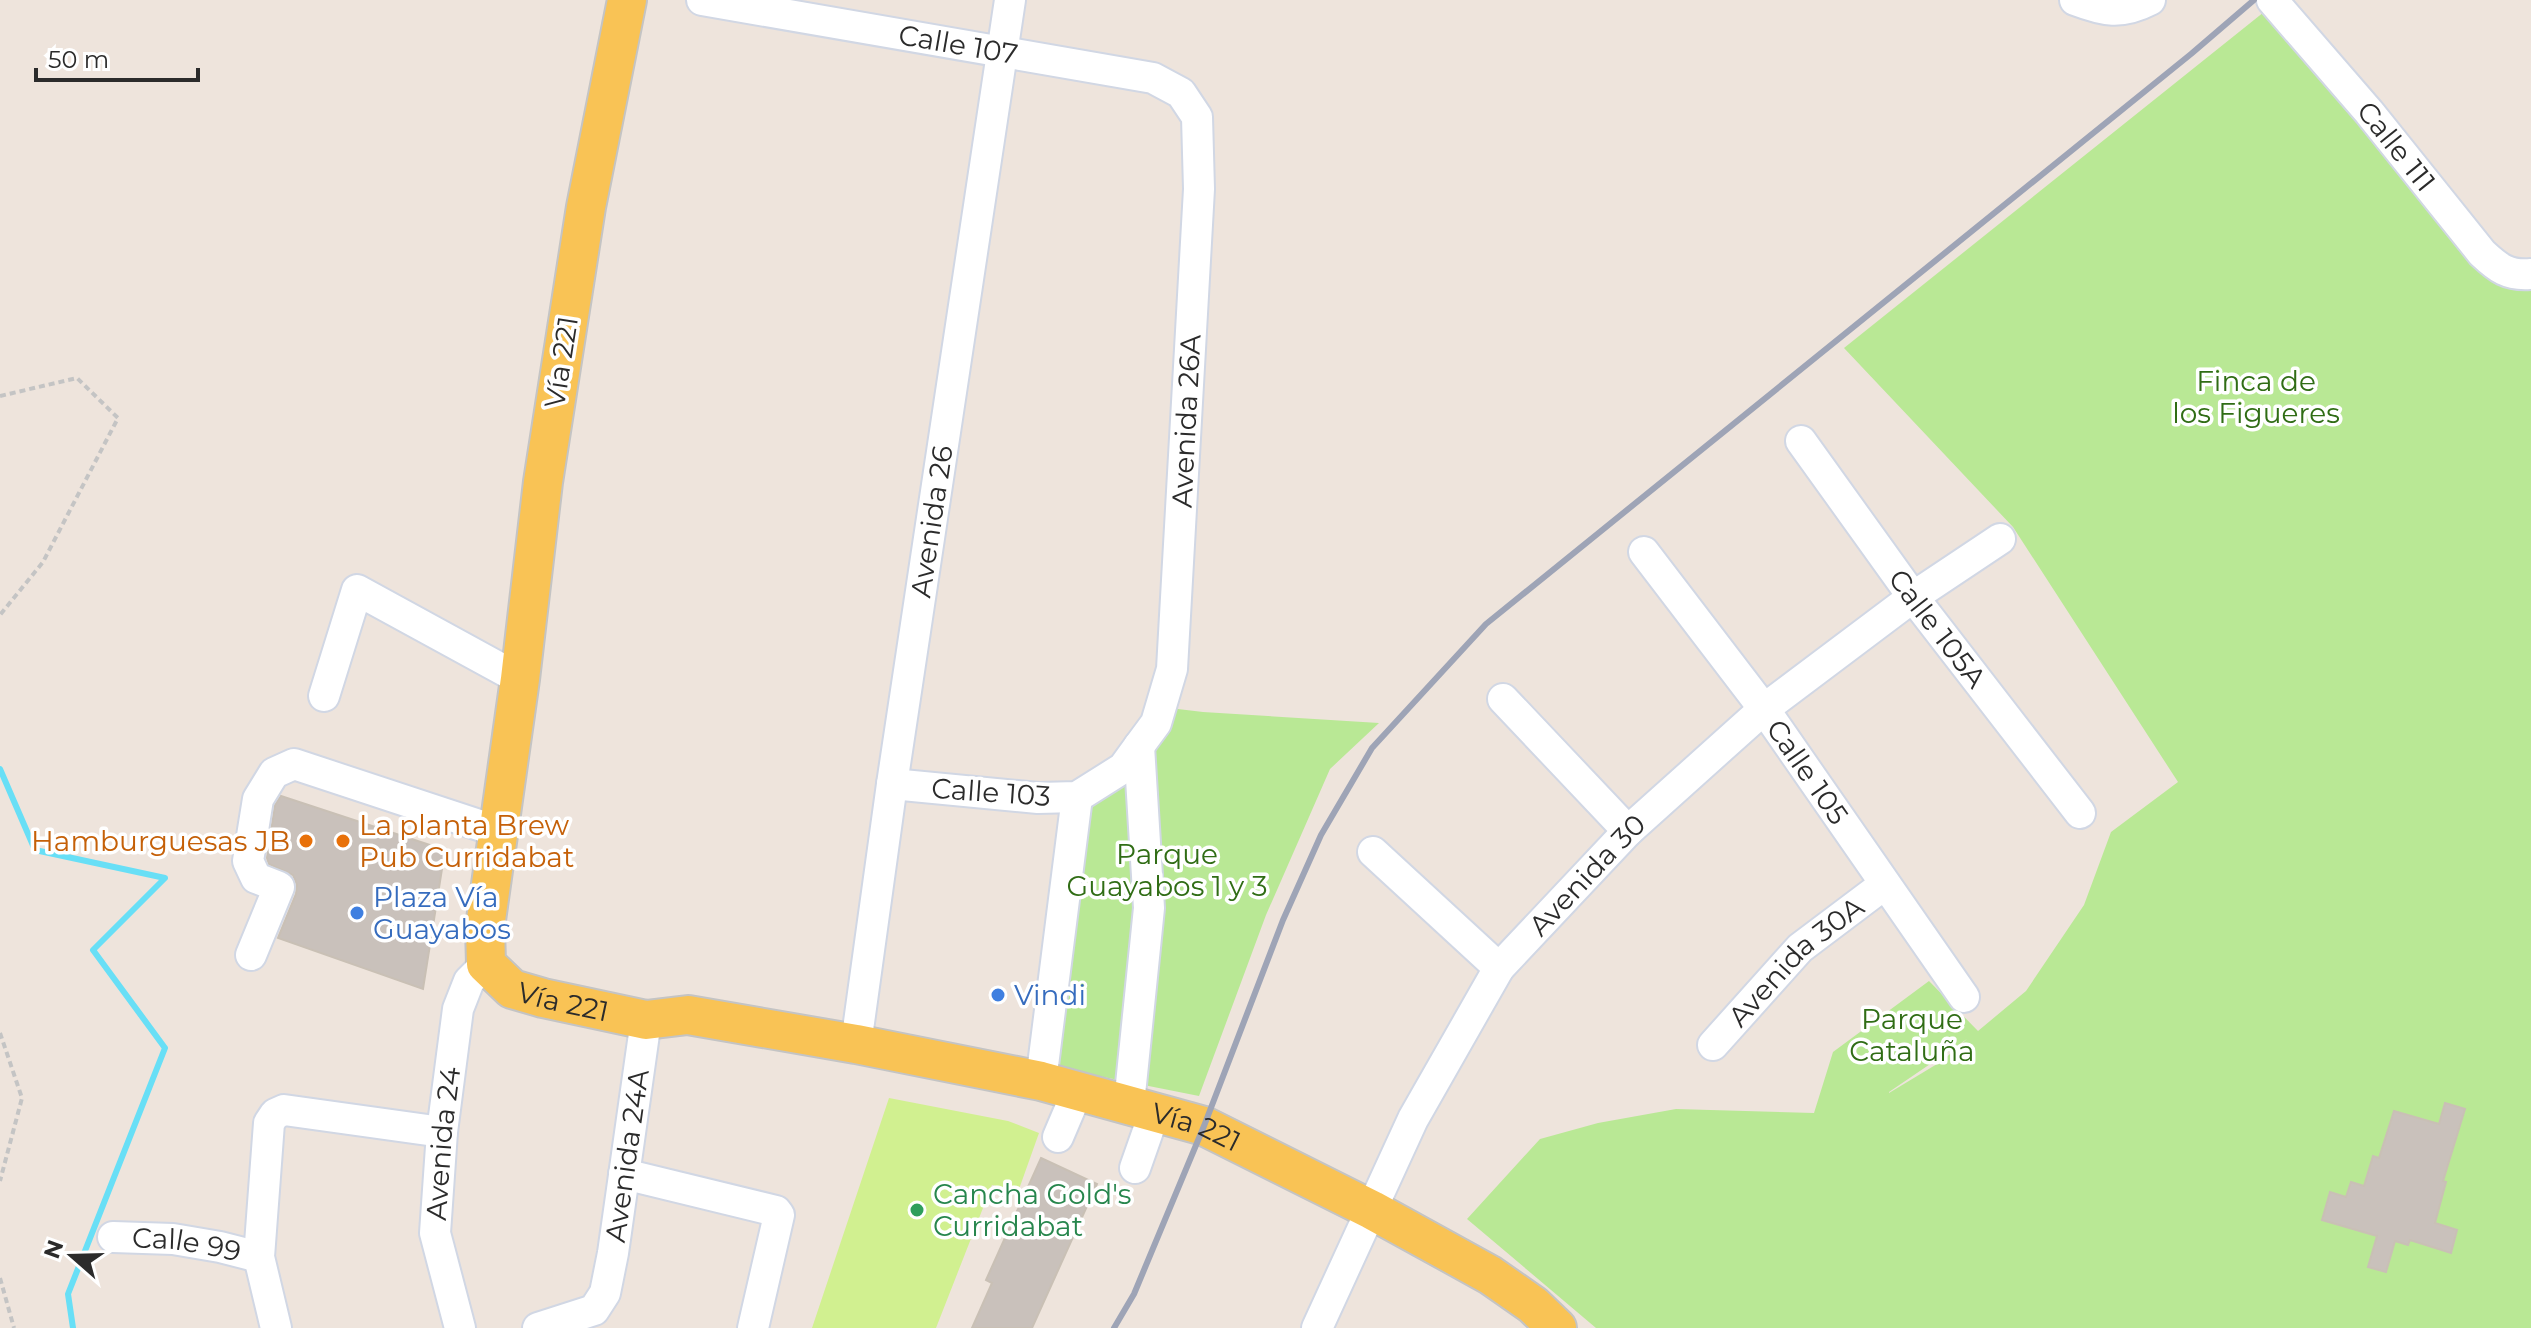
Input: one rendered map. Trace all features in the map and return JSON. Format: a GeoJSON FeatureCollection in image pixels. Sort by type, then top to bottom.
{"type":"FeatureCollection","features":[{"type":"Feature","properties":{"kind":"main road","name":"Vía 221"},"geometry":{"type":"LineString","coordinates":[[627,0],[579,252],[543,482],[520,679],[485,927],[486,964],[512,989],[543,998],[646,1020],[688,1015],[856,1044],[1041,1081],[1204,1126],[1372,1210],[1490,1275],[1533,1305],[1557,1328]]}},
{"type":"Feature","properties":{"kind":"street","name":"Calle 107"},"geometry":{"type":"LineString","coordinates":[[702,0],[1153,78],[1181,93],[1197,117]]}},
{"type":"Feature","properties":{"kind":"street","name":"Avenida 26"},"geometry":{"type":"LineString","coordinates":[[856,1044],[1010,0]]}},
{"type":"Feature","properties":{"kind":"street"},"geometry":{"type":"LineString","coordinates":[[2075,0],[2096,8],[2117,11],[2134,8],[2150,0]]}},
{"type":"Feature","properties":{"kind":"street","name":"Calle 111"},"geometry":{"type":"LineString","coordinates":[[2272,0],[2369,112],[2482,253],[2500,270],[2515,275],[2531,274]]}},
{"type":"Feature","properties":{"kind":"street","name":"Avenida 26A"},"geometry":{"type":"LineString","coordinates":[[1148,735],[1172,669],[1199,189],[1197,117]]}},
{"type":"Feature","properties":{"kind":"street","name":"Calle 105A"},"geometry":{"type":"LineString","coordinates":[[1801,441],[1913,597],[2080,813]]}},
{"type":"Feature","properties":{"kind":"street","name":"Avenida 30"},"geometry":{"type":"LineString","coordinates":[[1317,1328],[1413,1119],[1499,968],[1628,831],[1764,709],[1913,597],[2000,539]]}},
{"type":"Feature","properties":{"kind":"street","name":"Calle 105"},"geometry":{"type":"LineString","coordinates":[[1644,552],[1764,709],[1964,997]]}},
{"type":"Feature","properties":{"kind":"street"},"geometry":{"type":"LineString","coordinates":[[324,696],[357,590],[520,679]]}},
{"type":"Feature","properties":{"kind":"street"},"geometry":{"type":"LineString","coordinates":[[1503,699],[1628,831]]}},
{"type":"Feature","properties":{"kind":"street"},"geometry":{"type":"LineString","coordinates":[[1135,1168],[1142,1107],[1149,908],[1148,735]]}},
{"type":"Feature","properties":{"kind":"street","name":"Calle 103"},"geometry":{"type":"LineString","coordinates":[[892,784],[1038,798],[1077,797],[1123,768],[1148,735]]}},
{"type":"Feature","properties":{"kind":"street"},"geometry":{"type":"LineString","coordinates":[[251,955],[279,887],[256,878],[248,861],[258,799],[274,773],[294,764],[497,831]]}},
{"type":"Feature","properties":{"kind":"street"},"geometry":{"type":"LineString","coordinates":[[1041,1081],[1077,797]]}},
{"type":"Feature","properties":{"kind":"street"},"geometry":{"type":"LineString","coordinates":[[1373,852],[1499,968]]}},
{"type":"Feature","properties":{"kind":"street","name":"Avenida 30A"},"geometry":{"type":"LineString","coordinates":[[1713,1045],[1800,948],[1885,884]]}},
{"type":"Feature","properties":{"kind":"street","name":"Avenida 24"},"geometry":{"type":"LineString","coordinates":[[460,1328],[435,1233],[442,1132],[458,1009],[469,981],[486,964]]}},
{"type":"Feature","properties":{"kind":"street","name":"Avenida 24A"},"geometry":{"type":"LineString","coordinates":[[538,1328],[594,1310],[605,1293],[646,1020]]}},
{"type":"Feature","properties":{"kind":"street"},"geometry":{"type":"LineString","coordinates":[[1058,1137],[1078,1090]]}},
{"type":"Feature","properties":{"kind":"street"},"geometry":{"type":"LineString","coordinates":[[276,1328],[259,1257],[269,1123],[275,1114],[284,1110],[442,1132]]}},
{"type":"Feature","properties":{"kind":"street"},"geometry":{"type":"LineString","coordinates":[[624,1174],[776,1211],[779,1215],[753,1328]]}},
{"type":"Feature","properties":{"kind":"street","name":"Calle 99"},"geometry":{"type":"LineString","coordinates":[[113,1237],[173,1239],[259,1257]]}},
{"type":"Feature","properties":{"kind":"path"},"geometry":{"type":"LineString","coordinates":[[0,396],[77,378],[118,418],[43,562],[0,615]]}},
{"type":"Feature","properties":{"kind":"path"},"geometry":{"type":"LineString","coordinates":[[0,1031],[22,1098],[0,1181]]}},
{"type":"Feature","properties":{"kind":"path"},"geometry":{"type":"LineString","coordinates":[[0,1278],[14,1328]]}},
{"type":"Feature","properties":{"kind":"green space","name":"Finca de los Figueres"},"geometry":{"type":"Polygon","coordinates":[[[2279,0],[2507,270],[2531,274],[2531,1328],[1596,1328],[1467,1219],[1540,1139],[1598,1123],[1676,1109],[1814,1113],[1833,1052],[1929,981],[1978,1031],[2026,991],[2084,905],[2111,832],[2178,782],[2013,527],[1844,348],[2279,0]],[[1967,1039],[1889,1093],[1942,1061],[1967,1039]]]}},
{"type":"Feature","properties":{"kind":"green space","name":"Parque Guayabos 1 y 3"},"geometry":{"type":"Polygon","coordinates":[[[1161,707],[1379,723],[1330,769],[1266,915],[1199,1096],[1033,1063],[1065,802],[1115,773],[1161,707]]]}},
{"type":"Feature","properties":{"kind":"green space","name":"Cancha Gold's Curridabat"},"geometry":{"type":"Polygon","coordinates":[[[889,1098],[1008,1121],[1039,1133],[1018,1192],[992,1185],[936,1328],[812,1328],[889,1098]]]}},
{"type":"Feature","properties":{"kind":"building","name":"Plaza Vía Guayabos"},"geometry":{"type":"Polygon","coordinates":[[[281,796],[445,850],[423,989],[278,938],[297,885],[293,875],[269,864],[267,858],[275,805],[281,796]]]}},
{"type":"Feature","properties":{"kind":"building"},"geometry":{"type":"Polygon","coordinates":[[[2445,1103],[2465,1109],[2443,1181],[2446,1182],[2435,1223],[2457,1230],[2451,1253],[2410,1240],[2408,1245],[2395,1241],[2386,1272],[2368,1267],[2377,1236],[2322,1220],[2330,1192],[2346,1197],[2351,1182],[2364,1186],[2373,1156],[2379,1158],[2394,1111],[2439,1124],[2445,1103]]]}},
{"type":"Feature","properties":{"kind":"building"},"geometry":{"type":"Polygon","coordinates":[[[1041,1158],[1097,1184],[1032,1328],[972,1328],[992,1283],[986,1280],[1041,1158]]]}},
{"type":"Feature","properties":{"kind":"waterway"},"geometry":{"type":"LineString","coordinates":[[0,769],[35,850],[165,878],[93,950],[165,1048],[68,1294],[73,1328]]}},
{"type":"Feature","properties":{"kind":"railway"},"geometry":{"type":"LineString","coordinates":[[1114,1328],[1134,1294],[1204,1126],[1283,920],[1321,835],[1372,748],[1486,624],[2254,0]]}},
{"type":"Feature","properties":{"kind":"place","name":"Hamburguesas JB"},"geometry":{"type":"Point","coordinates":[306,841]}},
{"type":"Feature","properties":{"kind":"place","name":"La planta Brew Pub Curridabat"},"geometry":{"type":"Point","coordinates":[343,841]}},
{"type":"Feature","properties":{"kind":"place","name":"Plaza Vía Guayabos"},"geometry":{"type":"Point","coordinates":[357,913]}},
{"type":"Feature","properties":{"kind":"place","name":"Vindi"},"geometry":{"type":"Point","coordinates":[998,995]}},
{"type":"Feature","properties":{"kind":"place","name":"Cancha Gold's Curridabat"},"geometry":{"type":"Point","coordinates":[917,1210]}},
{"type":"Feature","properties":{"kind":"park label","name":"Parque Cataluña"},"geometry":{"type":"Point","coordinates":[1912,1035]}}]}
